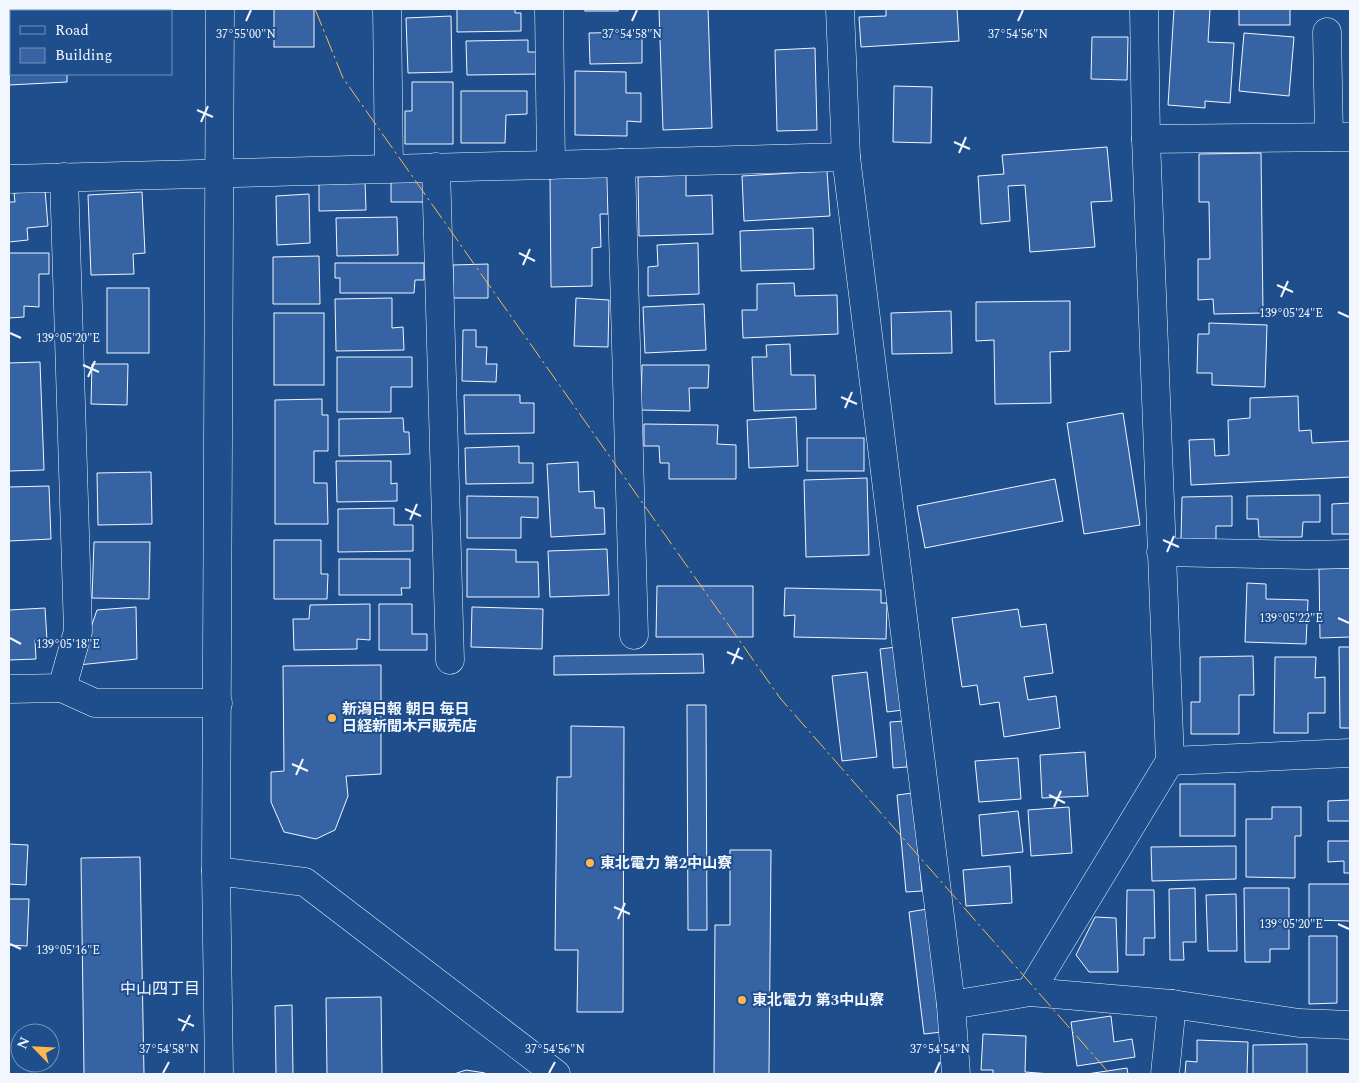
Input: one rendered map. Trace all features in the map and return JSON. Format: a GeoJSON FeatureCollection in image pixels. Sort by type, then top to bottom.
{"type":"FeatureCollection","features":[{"type":"Feature","properties":{"kind":"street"},"geometry":{"type":"LineString","coordinates":[[219,1074],[216,871],[221,172],[220,9]]}},
{"type":"Feature","properties":{"kind":"street"},"geometry":{"type":"LineString","coordinates":[[387,9],[389,168]]}},
{"type":"Feature","properties":{"kind":"street"},"geometry":{"type":"LineString","coordinates":[[549,9],[551,165]]}},
{"type":"Feature","properties":{"kind":"street"},"geometry":{"type":"LineString","coordinates":[[840,9],[846,157],[951,1005],[956,1074]]}},
{"type":"Feature","properties":{"kind":"street"},"geometry":{"type":"LineString","coordinates":[[1030,992],[1170,761],[1160,552],[1146,139],[1144,9]]}},
{"type":"Feature","properties":{"kind":"street"},"geometry":{"type":"LineString","coordinates":[[1146,139],[1340,137],[1328,32]]}},
{"type":"Feature","properties":{"kind":"street"},"geometry":{"type":"LineString","coordinates":[[9,179],[846,157]]}},
{"type":"Feature","properties":{"kind":"street"},"geometry":{"type":"LineString","coordinates":[[621,163],[634,635]]}},
{"type":"Feature","properties":{"kind":"street"},"geometry":{"type":"LineString","coordinates":[[436,167],[450,660]]}},
{"type":"Feature","properties":{"kind":"street"},"geometry":{"type":"LineString","coordinates":[[62,688],[78,631],[64,177]]}},
{"type":"Feature","properties":{"kind":"street"},"geometry":{"type":"LineString","coordinates":[[1160,552],[1350,554]]}},
{"type":"Feature","properties":{"kind":"street"},"geometry":{"type":"LineString","coordinates":[[9,689],[62,688],[95,703],[218,703]]}},
{"type":"Feature","properties":{"kind":"street"},"geometry":{"type":"LineString","coordinates":[[1170,761],[1350,753]]}},
{"type":"Feature","properties":{"kind":"street"},"geometry":{"type":"LineString","coordinates":[[216,871],[305,882],[556,1074]]}},
{"type":"Feature","properties":{"kind":"street"},"geometry":{"type":"LineString","coordinates":[[951,1005],[1030,992],[1172,1004],[1299,1023],[1350,1026]]}},
{"type":"Feature","properties":{"kind":"street"},"geometry":{"type":"LineString","coordinates":[[1165,1074],[1172,1004]]}},
{"type":"Feature","properties":{"kind":"building"},"geometry":{"type":"Polygon","coordinates":[[[9,9],[63,9],[10,10],[10,75],[67,75],[67,82],[9,85],[9,9]]]}},
{"type":"Feature","properties":{"kind":"building"},"geometry":{"type":"Polygon","coordinates":[[[274,9],[314,9],[314,47],[274,47],[274,9]]]}},
{"type":"Feature","properties":{"kind":"building"},"geometry":{"type":"Polygon","coordinates":[[[457,9],[515,9],[515,13],[521,13],[521,31],[457,32],[457,9]]]}},
{"type":"Feature","properties":{"kind":"building"},"geometry":{"type":"Polygon","coordinates":[[[585,9],[618,9],[618,11],[585,11],[585,9]]]}},
{"type":"Feature","properties":{"kind":"building"},"geometry":{"type":"Polygon","coordinates":[[[659,9],[708,9],[712,128],[663,130],[659,9]]]}},
{"type":"Feature","properties":{"kind":"building"},"geometry":{"type":"Polygon","coordinates":[[[886,9],[957,9],[959,41],[861,47],[859,17],[886,16],[886,9]]]}},
{"type":"Feature","properties":{"kind":"building"},"geometry":{"type":"Polygon","coordinates":[[[1174,9],[1210,9],[1208,42],[1234,43],[1230,103],[1205,101],[1205,108],[1168,105],[1174,9]]]}},
{"type":"Feature","properties":{"kind":"building"},"geometry":{"type":"Polygon","coordinates":[[[1239,9],[1290,9],[1290,25],[1239,25],[1239,9]]]}},
{"type":"Feature","properties":{"kind":"building"},"geometry":{"type":"Polygon","coordinates":[[[451,16],[452,72],[408,73],[406,18],[451,16]]]}},
{"type":"Feature","properties":{"kind":"building"},"geometry":{"type":"Polygon","coordinates":[[[642,32],[642,63],[590,64],[589,33],[642,32]]]}},
{"type":"Feature","properties":{"kind":"building"},"geometry":{"type":"Polygon","coordinates":[[[1244,33],[1294,37],[1289,96],[1239,91],[1244,33]]]}},
{"type":"Feature","properties":{"kind":"building"},"geometry":{"type":"Polygon","coordinates":[[[1092,37],[1128,37],[1127,80],[1091,79],[1092,37]]]}},
{"type":"Feature","properties":{"kind":"building"},"geometry":{"type":"Polygon","coordinates":[[[528,40],[528,52],[540,52],[539,74],[467,75],[466,41],[528,40]]]}},
{"type":"Feature","properties":{"kind":"building"},"geometry":{"type":"Polygon","coordinates":[[[815,48],[817,130],[777,131],[775,50],[815,48]]]}},
{"type":"Feature","properties":{"kind":"building"},"geometry":{"type":"Polygon","coordinates":[[[575,71],[626,72],[626,93],[641,93],[641,122],[627,121],[627,136],[575,135],[575,71]]]}},
{"type":"Feature","properties":{"kind":"building"},"geometry":{"type":"Polygon","coordinates":[[[412,82],[453,82],[453,144],[405,144],[405,111],[412,111],[412,82]]]}},
{"type":"Feature","properties":{"kind":"building"},"geometry":{"type":"Polygon","coordinates":[[[894,86],[932,87],[931,143],[893,142],[894,86]]]}},
{"type":"Feature","properties":{"kind":"building"},"geometry":{"type":"Polygon","coordinates":[[[461,91],[527,91],[527,114],[506,115],[505,143],[461,143],[461,91]]]}},
{"type":"Feature","properties":{"kind":"building"},"geometry":{"type":"Polygon","coordinates":[[[1107,147],[1112,201],[1091,202],[1095,247],[1030,252],[1025,185],[1008,186],[1010,221],[981,224],[978,176],[1004,174],[1002,155],[1107,147]]]}},
{"type":"Feature","properties":{"kind":"building"},"geometry":{"type":"Polygon","coordinates":[[[1261,153],[1263,313],[1214,314],[1213,299],[1198,300],[1198,259],[1210,259],[1209,202],[1199,202],[1199,154],[1261,153]]]}},
{"type":"Feature","properties":{"kind":"building"},"geometry":{"type":"Polygon","coordinates":[[[827,171],[830,216],[744,221],[742,176],[827,171]]]}},
{"type":"Feature","properties":{"kind":"building"},"geometry":{"type":"Polygon","coordinates":[[[686,175],[686,196],[712,195],[713,234],[639,236],[638,177],[686,175]]]}},
{"type":"Feature","properties":{"kind":"building"},"geometry":{"type":"Polygon","coordinates":[[[607,176],[608,214],[600,214],[601,247],[592,248],[592,286],[551,287],[550,177],[607,176]]]}},
{"type":"Feature","properties":{"kind":"building"},"geometry":{"type":"Polygon","coordinates":[[[391,180],[427,180],[426,202],[391,202],[391,180]]]}},
{"type":"Feature","properties":{"kind":"building"},"geometry":{"type":"Polygon","coordinates":[[[365,181],[366,210],[319,211],[319,182],[365,181]]]}},
{"type":"Feature","properties":{"kind":"building"},"geometry":{"type":"Polygon","coordinates":[[[45,190],[48,226],[27,228],[28,240],[9,242],[9,202],[15,202],[14,193],[45,190]]]}},
{"type":"Feature","properties":{"kind":"building"},"geometry":{"type":"Polygon","coordinates":[[[142,192],[145,253],[133,254],[134,274],[91,275],[88,195],[142,192]]]}},
{"type":"Feature","properties":{"kind":"building"},"geometry":{"type":"Polygon","coordinates":[[[309,194],[310,243],[277,245],[276,196],[309,194]]]}},
{"type":"Feature","properties":{"kind":"building"},"geometry":{"type":"Polygon","coordinates":[[[397,217],[398,255],[337,256],[336,218],[397,217]]]}},
{"type":"Feature","properties":{"kind":"building"},"geometry":{"type":"Polygon","coordinates":[[[813,228],[814,269],[741,271],[740,231],[813,228]]]}},
{"type":"Feature","properties":{"kind":"building"},"geometry":{"type":"Polygon","coordinates":[[[698,243],[699,294],[648,296],[648,267],[658,266],[657,245],[698,243]]]}},
{"type":"Feature","properties":{"kind":"building"},"geometry":{"type":"Polygon","coordinates":[[[9,253],[49,253],[49,274],[39,274],[39,307],[24,306],[24,317],[9,318],[9,253]]]}},
{"type":"Feature","properties":{"kind":"building"},"geometry":{"type":"Polygon","coordinates":[[[319,256],[320,304],[273,304],[273,257],[319,256]]]}},
{"type":"Feature","properties":{"kind":"building"},"geometry":{"type":"Polygon","coordinates":[[[335,263],[424,263],[424,280],[415,280],[414,293],[340,293],[340,278],[335,278],[335,263]]]}},
{"type":"Feature","properties":{"kind":"building"},"geometry":{"type":"Polygon","coordinates":[[[488,264],[488,298],[453,298],[453,265],[488,264]]]}},
{"type":"Feature","properties":{"kind":"building"},"geometry":{"type":"Polygon","coordinates":[[[794,283],[795,296],[837,295],[838,334],[743,338],[742,310],[757,310],[757,284],[794,283]]]}},
{"type":"Feature","properties":{"kind":"building"},"geometry":{"type":"Polygon","coordinates":[[[107,288],[149,288],[149,353],[107,353],[107,288]]]}},
{"type":"Feature","properties":{"kind":"building"},"geometry":{"type":"Polygon","coordinates":[[[392,298],[392,328],[403,327],[404,350],[336,351],[335,299],[392,298]]]}},
{"type":"Feature","properties":{"kind":"building"},"geometry":{"type":"Polygon","coordinates":[[[576,298],[609,300],[608,347],[574,346],[576,298]]]}},
{"type":"Feature","properties":{"kind":"building"},"geometry":{"type":"Polygon","coordinates":[[[1070,301],[1070,351],[1050,352],[1051,403],[995,404],[994,340],[976,341],[976,302],[1070,301]]]}},
{"type":"Feature","properties":{"kind":"building"},"geometry":{"type":"Polygon","coordinates":[[[704,304],[706,350],[645,353],[643,307],[704,304]]]}},
{"type":"Feature","properties":{"kind":"building"},"geometry":{"type":"Polygon","coordinates":[[[951,311],[952,353],[892,354],[891,313],[951,311]]]}},
{"type":"Feature","properties":{"kind":"building"},"geometry":{"type":"Polygon","coordinates":[[[274,313],[324,313],[324,385],[274,385],[274,313]]]}},
{"type":"Feature","properties":{"kind":"building"},"geometry":{"type":"Polygon","coordinates":[[[1209,323],[1267,325],[1265,387],[1212,385],[1212,373],[1197,373],[1198,334],[1209,334],[1209,323]]]}},
{"type":"Feature","properties":{"kind":"building"},"geometry":{"type":"Polygon","coordinates":[[[463,330],[476,330],[476,347],[487,347],[486,364],[497,364],[496,382],[462,381],[463,330]]]}},
{"type":"Feature","properties":{"kind":"building"},"geometry":{"type":"Polygon","coordinates":[[[790,344],[791,375],[815,375],[816,409],[754,411],[752,357],[767,357],[766,345],[790,344]]]}},
{"type":"Feature","properties":{"kind":"building"},"geometry":{"type":"Polygon","coordinates":[[[337,357],[412,357],[412,387],[391,387],[391,412],[337,412],[337,357]]]}},
{"type":"Feature","properties":{"kind":"building"},"geometry":{"type":"Polygon","coordinates":[[[40,362],[44,470],[9,471],[9,363],[40,362]]]}},
{"type":"Feature","properties":{"kind":"building"},"geometry":{"type":"Polygon","coordinates":[[[92,364],[128,364],[127,405],[91,404],[92,364]]]}},
{"type":"Feature","properties":{"kind":"building"},"geometry":{"type":"Polygon","coordinates":[[[642,365],[709,365],[708,388],[689,388],[690,411],[641,410],[642,365]]]}},
{"type":"Feature","properties":{"kind":"building"},"geometry":{"type":"Polygon","coordinates":[[[464,395],[520,395],[520,403],[534,403],[534,433],[465,434],[464,395]]]}},
{"type":"Feature","properties":{"kind":"building"},"geometry":{"type":"Polygon","coordinates":[[[1298,396],[1299,431],[1311,430],[1312,443],[1350,441],[1350,477],[1191,485],[1189,440],[1214,439],[1215,456],[1229,455],[1228,420],[1250,418],[1250,398],[1298,396]]]}},
{"type":"Feature","properties":{"kind":"building"},"geometry":{"type":"Polygon","coordinates":[[[322,399],[322,415],[328,415],[328,451],[314,451],[314,483],[327,483],[328,524],[275,524],[275,400],[322,399]]]}},
{"type":"Feature","properties":{"kind":"building"},"geometry":{"type":"Polygon","coordinates":[[[1123,413],[1140,525],[1084,534],[1067,423],[1123,413]]]}},
{"type":"Feature","properties":{"kind":"building"},"geometry":{"type":"Polygon","coordinates":[[[796,417],[798,466],[749,468],[747,420],[796,417]]]}},
{"type":"Feature","properties":{"kind":"building"},"geometry":{"type":"Polygon","coordinates":[[[403,418],[404,432],[409,432],[410,454],[339,456],[339,419],[403,418]]]}},
{"type":"Feature","properties":{"kind":"building"},"geometry":{"type":"Polygon","coordinates":[[[644,424],[718,425],[717,444],[736,445],[736,479],[669,479],[669,463],[660,463],[659,446],[644,446],[644,424]]]}},
{"type":"Feature","properties":{"kind":"building"},"geometry":{"type":"Polygon","coordinates":[[[807,438],[864,438],[864,471],[807,471],[807,438]]]}},
{"type":"Feature","properties":{"kind":"building"},"geometry":{"type":"Polygon","coordinates":[[[519,446],[519,463],[533,463],[533,483],[466,484],[465,448],[519,446]]]}},
{"type":"Feature","properties":{"kind":"building"},"geometry":{"type":"Polygon","coordinates":[[[336,461],[391,461],[391,484],[397,483],[397,501],[337,502],[336,461]]]}},
{"type":"Feature","properties":{"kind":"building"},"geometry":{"type":"Polygon","coordinates":[[[578,462],[579,492],[594,491],[595,508],[604,508],[605,534],[551,537],[547,464],[578,462]]]}},
{"type":"Feature","properties":{"kind":"building"},"geometry":{"type":"Polygon","coordinates":[[[151,472],[152,524],[98,525],[97,473],[151,472]]]}},
{"type":"Feature","properties":{"kind":"building"},"geometry":{"type":"Polygon","coordinates":[[[867,478],[869,555],[806,557],[804,480],[867,478]]]}},
{"type":"Feature","properties":{"kind":"building"},"geometry":{"type":"Polygon","coordinates":[[[1055,479],[1063,521],[925,548],[917,506],[1055,479]]]}},
{"type":"Feature","properties":{"kind":"building"},"geometry":{"type":"Polygon","coordinates":[[[49,486],[51,539],[9,541],[9,487],[49,486]]]}},
{"type":"Feature","properties":{"kind":"building"},"geometry":{"type":"Polygon","coordinates":[[[1320,495],[1320,522],[1303,522],[1302,537],[1259,537],[1258,519],[1247,519],[1247,496],[1320,495]]]}},
{"type":"Feature","properties":{"kind":"building"},"geometry":{"type":"Polygon","coordinates":[[[467,496],[538,497],[538,518],[521,517],[521,538],[467,538],[467,496]]]}},
{"type":"Feature","properties":{"kind":"building"},"geometry":{"type":"Polygon","coordinates":[[[1232,496],[1232,526],[1216,526],[1216,540],[1181,540],[1182,497],[1232,496]]]}},
{"type":"Feature","properties":{"kind":"building"},"geometry":{"type":"Polygon","coordinates":[[[1350,503],[1350,534],[1332,534],[1332,504],[1350,503]]]}},
{"type":"Feature","properties":{"kind":"building"},"geometry":{"type":"Polygon","coordinates":[[[394,508],[394,525],[413,525],[413,551],[338,552],[338,509],[394,508]]]}},
{"type":"Feature","properties":{"kind":"building"},"geometry":{"type":"Polygon","coordinates":[[[274,540],[321,540],[321,574],[328,574],[327,599],[274,599],[274,540]]]}},
{"type":"Feature","properties":{"kind":"building"},"geometry":{"type":"Polygon","coordinates":[[[94,542],[150,542],[149,599],[92,598],[94,542]]]}},
{"type":"Feature","properties":{"kind":"building"},"geometry":{"type":"Polygon","coordinates":[[[467,549],[516,550],[516,562],[538,562],[539,597],[467,597],[467,549]]]}},
{"type":"Feature","properties":{"kind":"building"},"geometry":{"type":"Polygon","coordinates":[[[607,549],[609,595],[550,597],[548,551],[607,549]]]}},
{"type":"Feature","properties":{"kind":"building"},"geometry":{"type":"Polygon","coordinates":[[[339,559],[410,559],[410,588],[401,588],[402,595],[339,595],[339,559]]]}},
{"type":"Feature","properties":{"kind":"building"},"geometry":{"type":"Polygon","coordinates":[[[1350,568],[1350,637],[1320,638],[1319,569],[1350,568]]]}},
{"type":"Feature","properties":{"kind":"building"},"geometry":{"type":"Polygon","coordinates":[[[1247,583],[1266,584],[1266,599],[1308,600],[1306,644],[1245,642],[1247,583]]]}},
{"type":"Feature","properties":{"kind":"building"},"geometry":{"type":"Polygon","coordinates":[[[657,586],[753,586],[753,637],[656,637],[657,586]]]}},
{"type":"Feature","properties":{"kind":"building"},"geometry":{"type":"Polygon","coordinates":[[[785,588],[881,590],[881,603],[887,603],[886,639],[794,637],[795,615],[784,616],[785,588]]]}},
{"type":"Feature","properties":{"kind":"building"},"geometry":{"type":"Polygon","coordinates":[[[370,604],[370,640],[357,639],[357,649],[294,650],[293,619],[309,619],[310,605],[370,604]]]}},
{"type":"Feature","properties":{"kind":"building"},"geometry":{"type":"Polygon","coordinates":[[[379,604],[412,604],[412,634],[427,634],[427,650],[379,650],[379,604]]]}},
{"type":"Feature","properties":{"kind":"building"},"geometry":{"type":"Polygon","coordinates":[[[136,607],[137,659],[78,665],[97,610],[136,607]]]}},
{"type":"Feature","properties":{"kind":"building"},"geometry":{"type":"Polygon","coordinates":[[[472,607],[543,609],[542,649],[471,647],[472,607]]]}},
{"type":"Feature","properties":{"kind":"building"},"geometry":{"type":"Polygon","coordinates":[[[45,608],[47,640],[35,640],[36,659],[9,660],[9,610],[45,608]]]}},
{"type":"Feature","properties":{"kind":"building"},"geometry":{"type":"Polygon","coordinates":[[[1018,609],[1021,627],[1046,624],[1053,673],[1024,677],[1028,700],[1056,696],[1060,728],[1004,737],[999,702],[980,705],[977,685],[962,687],[952,618],[1018,609]]]}},
{"type":"Feature","properties":{"kind":"building"},"geometry":{"type":"Polygon","coordinates":[[[896,647],[903,710],[887,712],[880,649],[896,647]]]}},
{"type":"Feature","properties":{"kind":"building"},"geometry":{"type":"Polygon","coordinates":[[[1339,647],[1350,647],[1350,728],[1340,728],[1339,647]]]}},
{"type":"Feature","properties":{"kind":"building"},"geometry":{"type":"Polygon","coordinates":[[[703,654],[704,673],[554,675],[554,656],[703,654]]]}},
{"type":"Feature","properties":{"kind":"building"},"geometry":{"type":"Polygon","coordinates":[[[1253,656],[1254,695],[1239,695],[1239,734],[1191,734],[1191,702],[1200,702],[1200,657],[1253,656]]]}},
{"type":"Feature","properties":{"kind":"building"},"geometry":{"type":"Polygon","coordinates":[[[1275,657],[1316,657],[1315,678],[1325,677],[1325,713],[1308,713],[1308,733],[1274,733],[1275,657]]]}},
{"type":"Feature","properties":{"kind":"building","name":"新潟日報 朝日 毎日 日経新聞木戸販売店"},"geometry":{"type":"Polygon","coordinates":[[[381,665],[381,774],[346,776],[348,796],[335,830],[316,839],[284,832],[271,802],[271,772],[284,771],[283,666],[381,665]]]}},
{"type":"Feature","properties":{"kind":"building"},"geometry":{"type":"Polygon","coordinates":[[[867,672],[877,757],[842,761],[832,676],[867,672]]]}},
{"type":"Feature","properties":{"kind":"building"},"geometry":{"type":"Polygon","coordinates":[[[687,705],[706,705],[707,930],[688,930],[687,705]]]}},
{"type":"Feature","properties":{"kind":"building"},"geometry":{"type":"Polygon","coordinates":[[[905,721],[907,767],[893,768],[890,722],[905,721]]]}},
{"type":"Feature","properties":{"kind":"building","name":"東北電力 第2中山寮"},"geometry":{"type":"Polygon","coordinates":[[[571,726],[624,727],[623,1012],[577,1012],[578,950],[555,950],[557,777],[571,777],[571,726]]]}},
{"type":"Feature","properties":{"kind":"building"},"geometry":{"type":"Polygon","coordinates":[[[1085,752],[1088,796],[1042,798],[1040,755],[1085,752]]]}},
{"type":"Feature","properties":{"kind":"building"},"geometry":{"type":"Polygon","coordinates":[[[1018,758],[1021,799],[979,802],[975,761],[1018,758]]]}},
{"type":"Feature","properties":{"kind":"building"},"geometry":{"type":"Polygon","coordinates":[[[1180,784],[1235,784],[1235,836],[1180,836],[1180,784]]]}},
{"type":"Feature","properties":{"kind":"building"},"geometry":{"type":"Polygon","coordinates":[[[913,793],[922,891],[906,892],[897,795],[913,793]]]}},
{"type":"Feature","properties":{"kind":"building"},"geometry":{"type":"Polygon","coordinates":[[[1350,800],[1350,821],[1328,821],[1328,801],[1350,800]]]}},
{"type":"Feature","properties":{"kind":"building"},"geometry":{"type":"Polygon","coordinates":[[[1069,807],[1072,853],[1031,856],[1028,810],[1069,807]]]}},
{"type":"Feature","properties":{"kind":"building"},"geometry":{"type":"Polygon","coordinates":[[[1272,807],[1301,807],[1301,836],[1295,836],[1295,878],[1246,877],[1246,819],[1272,819],[1272,807]]]}},
{"type":"Feature","properties":{"kind":"building"},"geometry":{"type":"Polygon","coordinates":[[[1018,811],[1023,852],[982,856],[979,815],[1018,811]]]}},
{"type":"Feature","properties":{"kind":"building"},"geometry":{"type":"Polygon","coordinates":[[[1328,841],[1350,841],[1350,873],[1344,873],[1344,861],[1328,862],[1328,841]]]}},
{"type":"Feature","properties":{"kind":"building"},"geometry":{"type":"Polygon","coordinates":[[[9,844],[28,845],[26,885],[9,884],[9,844]]]}},
{"type":"Feature","properties":{"kind":"building"},"geometry":{"type":"Polygon","coordinates":[[[1236,846],[1236,879],[1152,881],[1151,847],[1236,846]]]}},
{"type":"Feature","properties":{"kind":"building","name":"東北電力 第3中山寮"},"geometry":{"type":"Polygon","coordinates":[[[730,850],[771,850],[769,1074],[714,1074],[715,925],[730,925],[730,850]]]}},
{"type":"Feature","properties":{"kind":"building"},"geometry":{"type":"Polygon","coordinates":[[[140,857],[144,1074],[84,1074],[81,858],[140,857]]]}},
{"type":"Feature","properties":{"kind":"building"},"geometry":{"type":"Polygon","coordinates":[[[1010,866],[1012,903],[966,906],[963,870],[1010,866]]]}},
{"type":"Feature","properties":{"kind":"building"},"geometry":{"type":"Polygon","coordinates":[[[1309,884],[1350,884],[1350,921],[1309,920],[1309,884]]]}},
{"type":"Feature","properties":{"kind":"building"},"geometry":{"type":"Polygon","coordinates":[[[1195,888],[1196,942],[1183,942],[1184,960],[1170,960],[1169,889],[1195,888]]]}},
{"type":"Feature","properties":{"kind":"building"},"geometry":{"type":"Polygon","coordinates":[[[1244,888],[1289,888],[1289,949],[1270,949],[1270,962],[1245,962],[1244,888]]]}},
{"type":"Feature","properties":{"kind":"building"},"geometry":{"type":"Polygon","coordinates":[[[1127,890],[1154,890],[1155,938],[1144,938],[1144,955],[1126,955],[1127,890]]]}},
{"type":"Feature","properties":{"kind":"building"},"geometry":{"type":"Polygon","coordinates":[[[1236,894],[1237,951],[1208,951],[1206,895],[1236,894]]]}},
{"type":"Feature","properties":{"kind":"building"},"geometry":{"type":"Polygon","coordinates":[[[9,899],[29,899],[27,946],[9,945],[9,899]]]}},
{"type":"Feature","properties":{"kind":"building"},"geometry":{"type":"Polygon","coordinates":[[[927,909],[942,1032],[924,1034],[909,912],[927,909]]]}},
{"type":"Feature","properties":{"kind":"building"},"geometry":{"type":"Polygon","coordinates":[[[1095,917],[1116,918],[1118,972],[1089,972],[1076,955],[1095,917]]]}},
{"type":"Feature","properties":{"kind":"building"},"geometry":{"type":"Polygon","coordinates":[[[1309,936],[1337,936],[1337,1003],[1309,1004],[1309,936]]]}},
{"type":"Feature","properties":{"kind":"building"},"geometry":{"type":"Polygon","coordinates":[[[381,997],[382,1074],[327,1074],[326,998],[381,997]]]}},
{"type":"Feature","properties":{"kind":"building"},"geometry":{"type":"Polygon","coordinates":[[[292,1005],[293,1074],[276,1074],[275,1006],[292,1005]]]}},
{"type":"Feature","properties":{"kind":"building"},"geometry":{"type":"Polygon","coordinates":[[[1111,1016],[1114,1042],[1132,1039],[1135,1057],[1077,1066],[1071,1022],[1111,1016]]]}},
{"type":"Feature","properties":{"kind":"building"},"geometry":{"type":"Polygon","coordinates":[[[983,1034],[1026,1036],[1025,1072],[1051,1074],[993,1074],[993,1070],[981,1070],[983,1034]]]}},
{"type":"Feature","properties":{"kind":"building"},"geometry":{"type":"Polygon","coordinates":[[[1197,1040],[1248,1042],[1247,1074],[1185,1074],[1186,1061],[1197,1062],[1197,1040]]]}},
{"type":"Feature","properties":{"kind":"building"},"geometry":{"type":"Polygon","coordinates":[[[1307,1044],[1307,1074],[1253,1074],[1253,1045],[1307,1044]]]}},
{"type":"Feature","properties":{"kind":"building"},"geometry":{"type":"Polygon","coordinates":[[[1127,1068],[1128,1074],[1087,1074],[1127,1068]]]}},
{"type":"Feature","properties":{"kind":"building"},"geometry":{"type":"Polygon","coordinates":[[[466,1070],[485,1073],[486,1074],[454,1074],[466,1070]]]}},
{"type":"Feature","properties":{"kind":"power"},"geometry":{"type":"LineString","coordinates":[[315,9],[343,78],[780,698],[1110,1074]]}},
{"type":"Feature","properties":{"kind":"place","name":"新潟日報 朝日 毎日 日経新聞木戸販売店"},"geometry":{"type":"Point","coordinates":[332,718]}},
{"type":"Feature","properties":{"kind":"place","name":"東北電力 第2中山寮"},"geometry":{"type":"Point","coordinates":[590,863]}},
{"type":"Feature","properties":{"kind":"place","name":"東北電力 第3中山寮"},"geometry":{"type":"Point","coordinates":[742,1000]}},
{"type":"Feature","properties":{"kind":"district","name":"中山四丁目"},"geometry":{"type":"Point","coordinates":[160,988]}}]}
